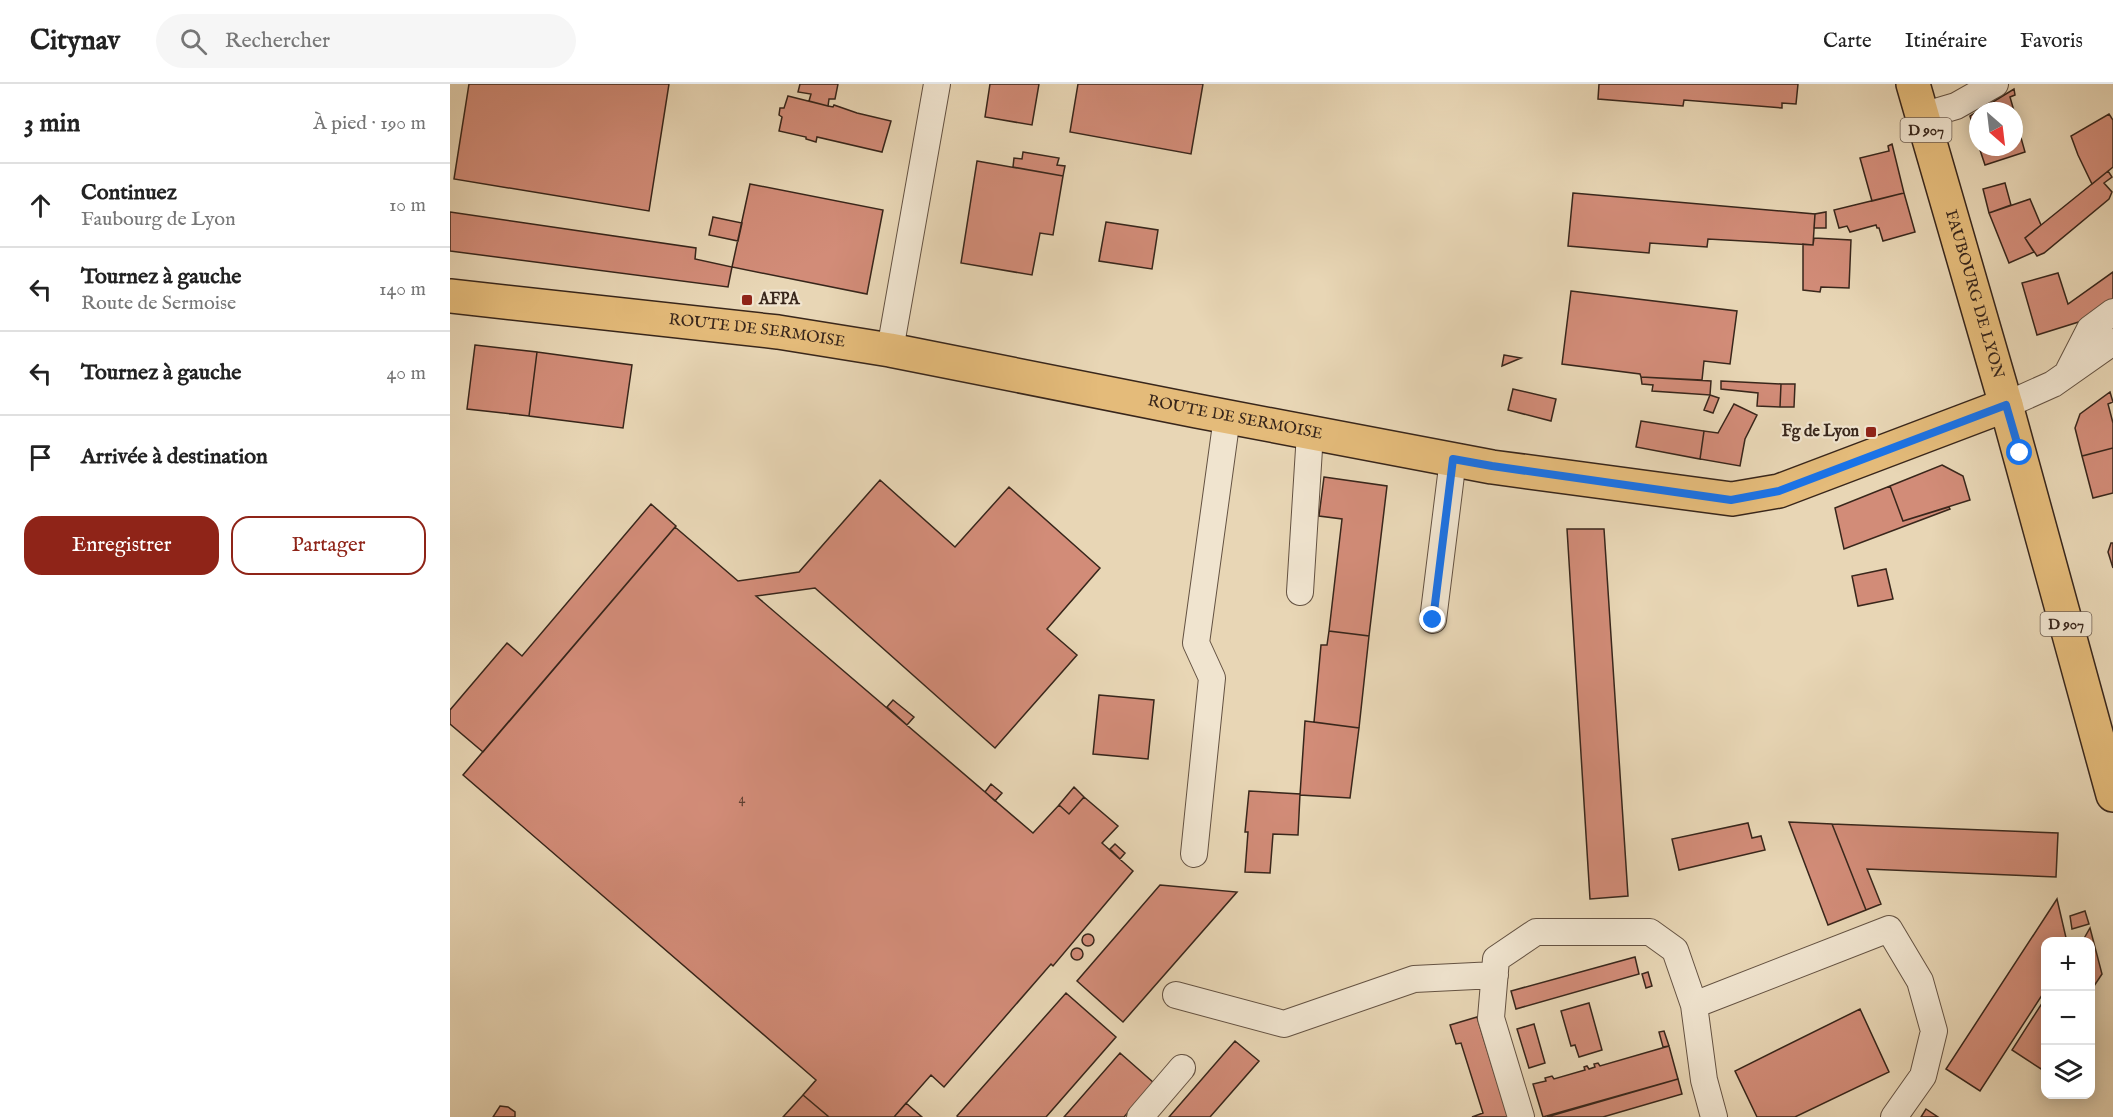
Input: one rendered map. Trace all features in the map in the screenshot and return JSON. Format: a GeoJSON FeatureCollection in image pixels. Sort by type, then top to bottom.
{"type":"FeatureCollection","features":[{"type":"Feature","properties":{"kind":"main road","name":"D 907"},"geometry":{"type":"LineString","coordinates":[[1913,84],[1922,116]]}},
{"type":"Feature","properties":{"kind":"main road","name":"FAUBOURG DE LYON"},"geometry":{"type":"LineString","coordinates":[[1922,116],[2006,405],[2113,795]]}},
{"type":"Feature","properties":{"kind":"main road","name":"ROUTE DE SERMOISE"},"geometry":{"type":"LineString","coordinates":[[450,296],[778,332],[890,350],[1310,433],[1492,466],[1731,500],[1779,491],[2006,405]]}},
{"type":"Feature","properties":{"kind":"street"},"geometry":{"type":"LineString","coordinates":[[890,350],[937,84]]}},
{"type":"Feature","properties":{"kind":"street"},"geometry":{"type":"LineString","coordinates":[[1922,116],[1956,106],[1995,84]]}},
{"type":"Feature","properties":{"kind":"street"},"geometry":{"type":"LineString","coordinates":[[2067,374],[2090,329],[2113,312]]}},
{"type":"Feature","properties":{"kind":"street"},"geometry":{"type":"LineString","coordinates":[[2006,405],[2054,384],[2113,342]]}},
{"type":"Feature","properties":{"kind":"street"},"geometry":{"type":"LineString","coordinates":[[1194,854],[1212,678],[1196,643],[1227,417]]}},
{"type":"Feature","properties":{"kind":"street"},"geometry":{"type":"LineString","coordinates":[[1300,592],[1310,433]]}},
{"type":"Feature","properties":{"kind":"street"},"geometry":{"type":"LineString","coordinates":[[1433,620],[1453,459]]}},
{"type":"Feature","properties":{"kind":"street"},"geometry":{"type":"LineString","coordinates":[[1694,1005],[1889,928],[1920,981],[1934,1031],[1923,1076],[1894,1117]]}},
{"type":"Feature","properties":{"kind":"street"},"geometry":{"type":"LineString","coordinates":[[1521,1117],[1491,1018],[1496,959],[1536,932],[1650,932],[1676,950],[1694,1005],[1704,1080],[1714,1117]]}},
{"type":"Feature","properties":{"kind":"street"},"geometry":{"type":"LineString","coordinates":[[1176,995],[1284,1024],[1414,979],[1495,975]]}},
{"type":"Feature","properties":{"kind":"street"},"geometry":{"type":"LineString","coordinates":[[1140,1117],[1182,1068]]}},
{"type":"Feature","properties":{"kind":"building"},"geometry":{"type":"Polygon","coordinates":[[[469,84],[669,84],[649,211],[454,179],[469,84]]]}},
{"type":"Feature","properties":{"kind":"building"},"geometry":{"type":"Polygon","coordinates":[[[800,84],[838,84],[835,99],[829,99],[828,106],[809,101],[811,94],[798,92],[800,84]]]}},
{"type":"Feature","properties":{"kind":"building"},"geometry":{"type":"Polygon","coordinates":[[[990,84],[1039,84],[1032,125],[985,117],[990,84]]]}},
{"type":"Feature","properties":{"kind":"building"},"geometry":{"type":"Polygon","coordinates":[[[1078,84],[1203,84],[1191,154],[1070,132],[1078,84]]]}},
{"type":"Feature","properties":{"kind":"building"},"geometry":{"type":"Polygon","coordinates":[[[1599,84],[1798,84],[1796,104],[1782,103],[1782,108],[1684,100],[1683,106],[1598,99],[1599,84]]]}},
{"type":"Feature","properties":{"kind":"building"},"geometry":{"type":"Polygon","coordinates":[[[2014,89],[2015,95],[2010,97],[2011,102],[1993,102],[2014,89]]]}},
{"type":"Feature","properties":{"kind":"building"},"geometry":{"type":"Polygon","coordinates":[[[788,96],[833,107],[834,105],[891,121],[882,152],[817,137],[816,142],[806,137],[779,131],[782,117],[779,115],[780,108],[784,108],[788,96]]]}},
{"type":"Feature","properties":{"kind":"building"},"geometry":{"type":"Polygon","coordinates":[[[2109,114],[2113,120],[2113,167],[2092,184],[2071,136],[2109,114]]]}},
{"type":"Feature","properties":{"kind":"building"},"geometry":{"type":"Polygon","coordinates":[[[1892,144],[1904,193],[1872,201],[1860,158],[1889,151],[1888,146],[1892,144]]]}},
{"type":"Feature","properties":{"kind":"building"},"geometry":{"type":"Polygon","coordinates":[[[1023,152],[1059,158],[1057,165],[1065,166],[1063,176],[1013,167],[1014,158],[1022,159],[1023,152]]]}},
{"type":"Feature","properties":{"kind":"building"},"geometry":{"type":"Polygon","coordinates":[[[1982,156],[2013,156],[1985,165],[1982,156]]]}},
{"type":"Feature","properties":{"kind":"building"},"geometry":{"type":"Polygon","coordinates":[[[977,161],[1063,176],[1053,235],[1040,233],[1032,275],[961,263],[977,161]]]}},
{"type":"Feature","properties":{"kind":"building"},"geometry":{"type":"Polygon","coordinates":[[[2108,171],[2112,177],[2104,183],[2112,192],[2109,199],[2044,253],[2037,256],[2025,238],[2108,171]]]}},
{"type":"Feature","properties":{"kind":"building"},"geometry":{"type":"Polygon","coordinates":[[[2005,183],[2011,205],[1989,213],[1983,189],[2005,183]]]}},
{"type":"Feature","properties":{"kind":"building"},"geometry":{"type":"Polygon","coordinates":[[[750,184],[883,210],[867,294],[732,267],[750,184]]]}},
{"type":"Feature","properties":{"kind":"building"},"geometry":{"type":"Polygon","coordinates":[[[1573,193],[1815,214],[1813,245],[1708,239],[1707,247],[1650,243],[1649,253],[1568,246],[1573,193]]]}},
{"type":"Feature","properties":{"kind":"building"},"geometry":{"type":"Polygon","coordinates":[[[1904,193],[1915,232],[1883,241],[1876,225],[1850,232],[1847,226],[1839,228],[1834,210],[1904,193]]]}},
{"type":"Feature","properties":{"kind":"building"},"geometry":{"type":"Polygon","coordinates":[[[2030,199],[2041,225],[2025,238],[2034,252],[2009,263],[1989,213],[2030,199]]]}},
{"type":"Feature","properties":{"kind":"building"},"geometry":{"type":"Polygon","coordinates":[[[450,212],[696,248],[695,259],[732,267],[728,287],[450,251],[450,212]]]}},
{"type":"Feature","properties":{"kind":"building"},"geometry":{"type":"Polygon","coordinates":[[[1826,212],[1826,228],[1814,228],[1815,214],[1826,212]]]}},
{"type":"Feature","properties":{"kind":"building"},"geometry":{"type":"Polygon","coordinates":[[[713,217],[742,223],[738,241],[709,235],[713,217]]]}},
{"type":"Feature","properties":{"kind":"building"},"geometry":{"type":"Polygon","coordinates":[[[1106,222],[1158,230],[1152,269],[1099,261],[1106,222]]]}},
{"type":"Feature","properties":{"kind":"building"},"geometry":{"type":"Polygon","coordinates":[[[1814,238],[1851,240],[1849,288],[1821,287],[1820,292],[1803,290],[1803,244],[1813,245],[1814,238]]]}},
{"type":"Feature","properties":{"kind":"building"},"geometry":{"type":"Polygon","coordinates":[[[2113,272],[2113,301],[2085,320],[2037,335],[2022,283],[2058,273],[2068,304],[2113,272]]]}},
{"type":"Feature","properties":{"kind":"building"},"geometry":{"type":"Polygon","coordinates":[[[1571,291],[1737,311],[1730,364],[1704,361],[1702,380],[1641,377],[1640,374],[1562,364],[1571,291]]]}},
{"type":"Feature","properties":{"kind":"building"},"geometry":{"type":"Polygon","coordinates":[[[475,345],[537,352],[529,416],[467,409],[475,345]]]}},
{"type":"Feature","properties":{"kind":"building"},"geometry":{"type":"Polygon","coordinates":[[[537,352],[632,365],[623,428],[529,416],[537,352]]]}},
{"type":"Feature","properties":{"kind":"building"},"geometry":{"type":"Polygon","coordinates":[[[1504,355],[1521,358],[1502,366],[1504,355]]]}},
{"type":"Feature","properties":{"kind":"building"},"geometry":{"type":"Polygon","coordinates":[[[1641,377],[1711,381],[1710,395],[1652,391],[1653,385],[1642,384],[1641,377]]]}},
{"type":"Feature","properties":{"kind":"building"},"geometry":{"type":"Polygon","coordinates":[[[1721,381],[1781,384],[1780,407],[1757,406],[1758,393],[1721,389],[1721,381]]]}},
{"type":"Feature","properties":{"kind":"building"},"geometry":{"type":"Polygon","coordinates":[[[1781,384],[1795,384],[1794,407],[1780,407],[1781,384]]]}},
{"type":"Feature","properties":{"kind":"building"},"geometry":{"type":"Polygon","coordinates":[[[1513,389],[1556,399],[1551,421],[1508,410],[1513,389]]]}},
{"type":"Feature","properties":{"kind":"building"},"geometry":{"type":"Polygon","coordinates":[[[2110,392],[2113,402],[2108,404],[2113,423],[2113,448],[2082,456],[2075,428],[2080,414],[2110,392]]]}},
{"type":"Feature","properties":{"kind":"building"},"geometry":{"type":"Polygon","coordinates":[[[1710,395],[1719,398],[1713,413],[1704,410],[1710,395]]]}},
{"type":"Feature","properties":{"kind":"building"},"geometry":{"type":"Polygon","coordinates":[[[1734,404],[1757,415],[1745,439],[1740,466],[1700,459],[1704,431],[1718,433],[1734,404]]]}},
{"type":"Feature","properties":{"kind":"building"},"geometry":{"type":"Polygon","coordinates":[[[1641,421],[1704,431],[1700,459],[1636,447],[1641,421]]]}},
{"type":"Feature","properties":{"kind":"building"},"geometry":{"type":"Polygon","coordinates":[[[2113,448],[2113,493],[2093,498],[2082,456],[2113,448]]]}},
{"type":"Feature","properties":{"kind":"building"},"geometry":{"type":"Polygon","coordinates":[[[1942,465],[1963,476],[1970,500],[1903,521],[1890,486],[1942,465]]]}},
{"type":"Feature","properties":{"kind":"building"},"geometry":{"type":"Polygon","coordinates":[[[1324,477],[1387,486],[1369,636],[1329,631],[1342,519],[1319,516],[1324,477]]]}},
{"type":"Feature","properties":{"kind":"building"},"geometry":{"type":"Polygon","coordinates":[[[880,480],[955,547],[1009,487],[1100,568],[1047,629],[1077,655],[995,748],[815,588],[756,596],[1033,833],[1059,805],[1069,814],[1084,797],[1118,826],[1102,843],[1133,871],[1053,966],[1051,964],[944,1087],[931,1075],[894,1117],[829,1117],[803,1095],[816,1080],[463,775],[675,527],[738,581],[799,572],[880,480]]]}},
{"type":"Feature","properties":{"kind":"building"},"geometry":{"type":"Polygon","coordinates":[[[1890,486],[1903,521],[1949,507],[1950,509],[1844,549],[1835,508],[1890,486]]]}},
{"type":"Feature","properties":{"kind":"building"},"geometry":{"type":"Polygon","coordinates":[[[651,504],[676,526],[483,752],[450,724],[450,710],[507,643],[522,656],[651,504]]]}},
{"type":"Feature","properties":{"kind":"building"},"geometry":{"type":"Polygon","coordinates":[[[1567,529],[1604,529],[1628,896],[1590,899],[1567,529]]]}},
{"type":"Feature","properties":{"kind":"building"},"geometry":{"type":"Polygon","coordinates":[[[2113,543],[2113,568],[2108,552],[2113,543]]]}},
{"type":"Feature","properties":{"kind":"building"},"geometry":{"type":"Polygon","coordinates":[[[1886,569],[1893,599],[1858,606],[1852,576],[1886,569]]]}},
{"type":"Feature","properties":{"kind":"building"},"geometry":{"type":"Polygon","coordinates":[[[1329,631],[1369,636],[1359,728],[1314,722],[1321,645],[1327,645],[1329,631]]]}},
{"type":"Feature","properties":{"kind":"building"},"geometry":{"type":"Polygon","coordinates":[[[1099,695],[1154,700],[1148,759],[1093,754],[1099,695]]]}},
{"type":"Feature","properties":{"kind":"building"},"geometry":{"type":"Polygon","coordinates":[[[893,700],[914,717],[907,725],[887,707],[893,700]]]}},
{"type":"Feature","properties":{"kind":"building"},"geometry":{"type":"Polygon","coordinates":[[[1305,721],[1359,728],[1350,798],[1300,795],[1305,721]]]}},
{"type":"Feature","properties":{"kind":"building"},"geometry":{"type":"Polygon","coordinates":[[[991,784],[1002,793],[995,801],[985,792],[991,784]]]}},
{"type":"Feature","properties":{"kind":"building"},"geometry":{"type":"Polygon","coordinates":[[[1074,787],[1084,797],[1069,814],[1059,805],[1074,787]]]}},
{"type":"Feature","properties":{"kind":"building"},"geometry":{"type":"Polygon","coordinates":[[[1249,791],[1300,794],[1298,835],[1273,834],[1270,873],[1245,872],[1248,832],[1245,832],[1249,791]]]}},
{"type":"Feature","properties":{"kind":"building"},"geometry":{"type":"Polygon","coordinates":[[[1789,822],[1832,824],[1866,910],[1828,925],[1789,822]]]}},
{"type":"Feature","properties":{"kind":"building"},"geometry":{"type":"Polygon","coordinates":[[[1748,823],[1752,838],[1761,836],[1765,850],[1679,870],[1672,839],[1748,823]]]}},
{"type":"Feature","properties":{"kind":"building"},"geometry":{"type":"Polygon","coordinates":[[[1832,824],[2058,833],[2056,877],[1867,869],[1881,904],[1866,910],[1832,824]]]}},
{"type":"Feature","properties":{"kind":"building"},"geometry":{"type":"Polygon","coordinates":[[[1115,844],[1125,853],[1120,859],[1110,849],[1115,844]]]}},
{"type":"Feature","properties":{"kind":"building"},"geometry":{"type":"Polygon","coordinates":[[[1160,885],[1237,892],[1123,1022],[1077,981],[1160,885]]]}},
{"type":"Feature","properties":{"kind":"building"},"geometry":{"type":"Polygon","coordinates":[[[2057,899],[2066,937],[2041,937],[2041,997],[1980,1091],[1946,1069],[2057,899]]]}},
{"type":"Feature","properties":{"kind":"building"},"geometry":{"type":"Polygon","coordinates":[[[2085,911],[2089,924],[2072,929],[2070,916],[2085,911]]]}},
{"type":"Feature","properties":{"kind":"building"},"geometry":{"type":"Polygon","coordinates":[[[2090,928],[2092,937],[2085,937],[2090,928]]]}},
{"type":"Feature","properties":{"kind":"building"},"geometry":{"type":"Polygon","coordinates":[[[1090,934],[1094,940],[1090,946],[1086,946],[1082,938],[1090,934]]]}},
{"type":"Feature","properties":{"kind":"building"},"geometry":{"type":"Polygon","coordinates":[[[2095,947],[2102,974],[2095,984],[2095,947]]]}},
{"type":"Feature","properties":{"kind":"building"},"geometry":{"type":"Polygon","coordinates":[[[1079,948],[1083,954],[1079,960],[1075,960],[1071,952],[1079,948]]]}},
{"type":"Feature","properties":{"kind":"building"},"geometry":{"type":"Polygon","coordinates":[[[1635,957],[1639,974],[1516,1009],[1511,991],[1635,957]]]}},
{"type":"Feature","properties":{"kind":"building"},"geometry":{"type":"Polygon","coordinates":[[[1648,972],[1652,986],[1646,988],[1642,974],[1648,972]]]}},
{"type":"Feature","properties":{"kind":"building"},"geometry":{"type":"Polygon","coordinates":[[[1066,993],[1116,1037],[1046,1117],[958,1117],[957,1116],[1066,993]]]}},
{"type":"Feature","properties":{"kind":"building"},"geometry":{"type":"Polygon","coordinates":[[[1589,1003],[1602,1050],[1579,1057],[1575,1045],[1571,1046],[1561,1011],[1589,1003]]]}},
{"type":"Feature","properties":{"kind":"building"},"geometry":{"type":"Polygon","coordinates":[[[2041,1005],[2041,1069],[2012,1050],[2041,1005]]]}},
{"type":"Feature","properties":{"kind":"building"},"geometry":{"type":"Polygon","coordinates":[[[1860,1009],[1889,1072],[1795,1117],[1757,1117],[1735,1071],[1860,1009]]]}},
{"type":"Feature","properties":{"kind":"building"},"geometry":{"type":"Polygon","coordinates":[[[1477,1017],[1508,1117],[1472,1117],[1483,1113],[1461,1043],[1456,1044],[1450,1025],[1477,1017]]]}},
{"type":"Feature","properties":{"kind":"building"},"geometry":{"type":"Polygon","coordinates":[[[1534,1024],[1545,1063],[1529,1068],[1517,1029],[1534,1024]]]}},
{"type":"Feature","properties":{"kind":"building"},"geometry":{"type":"Polygon","coordinates":[[[1664,1031],[1669,1046],[1663,1047],[1659,1032],[1664,1031]]]}},
{"type":"Feature","properties":{"kind":"building"},"geometry":{"type":"Polygon","coordinates":[[[1235,1041],[1259,1061],[1210,1117],[1169,1117],[1235,1041]]]}},
{"type":"Feature","properties":{"kind":"building"},"geometry":{"type":"Polygon","coordinates":[[[1669,1046],[1678,1079],[1543,1117],[1533,1084],[1546,1081],[1545,1078],[1552,1076],[1554,1079],[1585,1070],[1584,1067],[1587,1066],[1589,1069],[1595,1067],[1594,1064],[1598,1063],[1600,1066],[1669,1046]]]}},
{"type":"Feature","properties":{"kind":"building"},"geometry":{"type":"Polygon","coordinates":[[[1120,1053],[1154,1083],[1124,1117],[1064,1117],[1120,1053]]]}},
{"type":"Feature","properties":{"kind":"building"},"geometry":{"type":"Polygon","coordinates":[[[1678,1079],[1682,1094],[1603,1117],[1547,1117],[1678,1079]]]}},
{"type":"Feature","properties":{"kind":"building"},"geometry":{"type":"Polygon","coordinates":[[[803,1095],[829,1117],[783,1117],[803,1095]]]}},
{"type":"Feature","properties":{"kind":"building"},"geometry":{"type":"Polygon","coordinates":[[[906,1103],[922,1117],[894,1117],[906,1103]]]}},
{"type":"Feature","properties":{"kind":"building"},"geometry":{"type":"Polygon","coordinates":[[[500,1106],[508,1107],[515,1112],[515,1117],[493,1117],[500,1106]]]}},
{"type":"Feature","properties":{"kind":"building"},"geometry":{"type":"Polygon","coordinates":[[[1926,1109],[1938,1117],[1921,1117],[1926,1109]]]}},
{"type":"Feature","properties":{"kind":"place","name":"AFPA"},"geometry":{"type":"Point","coordinates":[747,300]}},
{"type":"Feature","properties":{"kind":"place","name":"Fg de Lyon"},"geometry":{"type":"Point","coordinates":[1871,432]}},
{"type":"Feature","properties":{"kind":"route"},"geometry":{"type":"LineString","coordinates":[[1433,620],[1453,459],[1731,500],[1779,491],[2006,405],[2020,453]]}}]}
